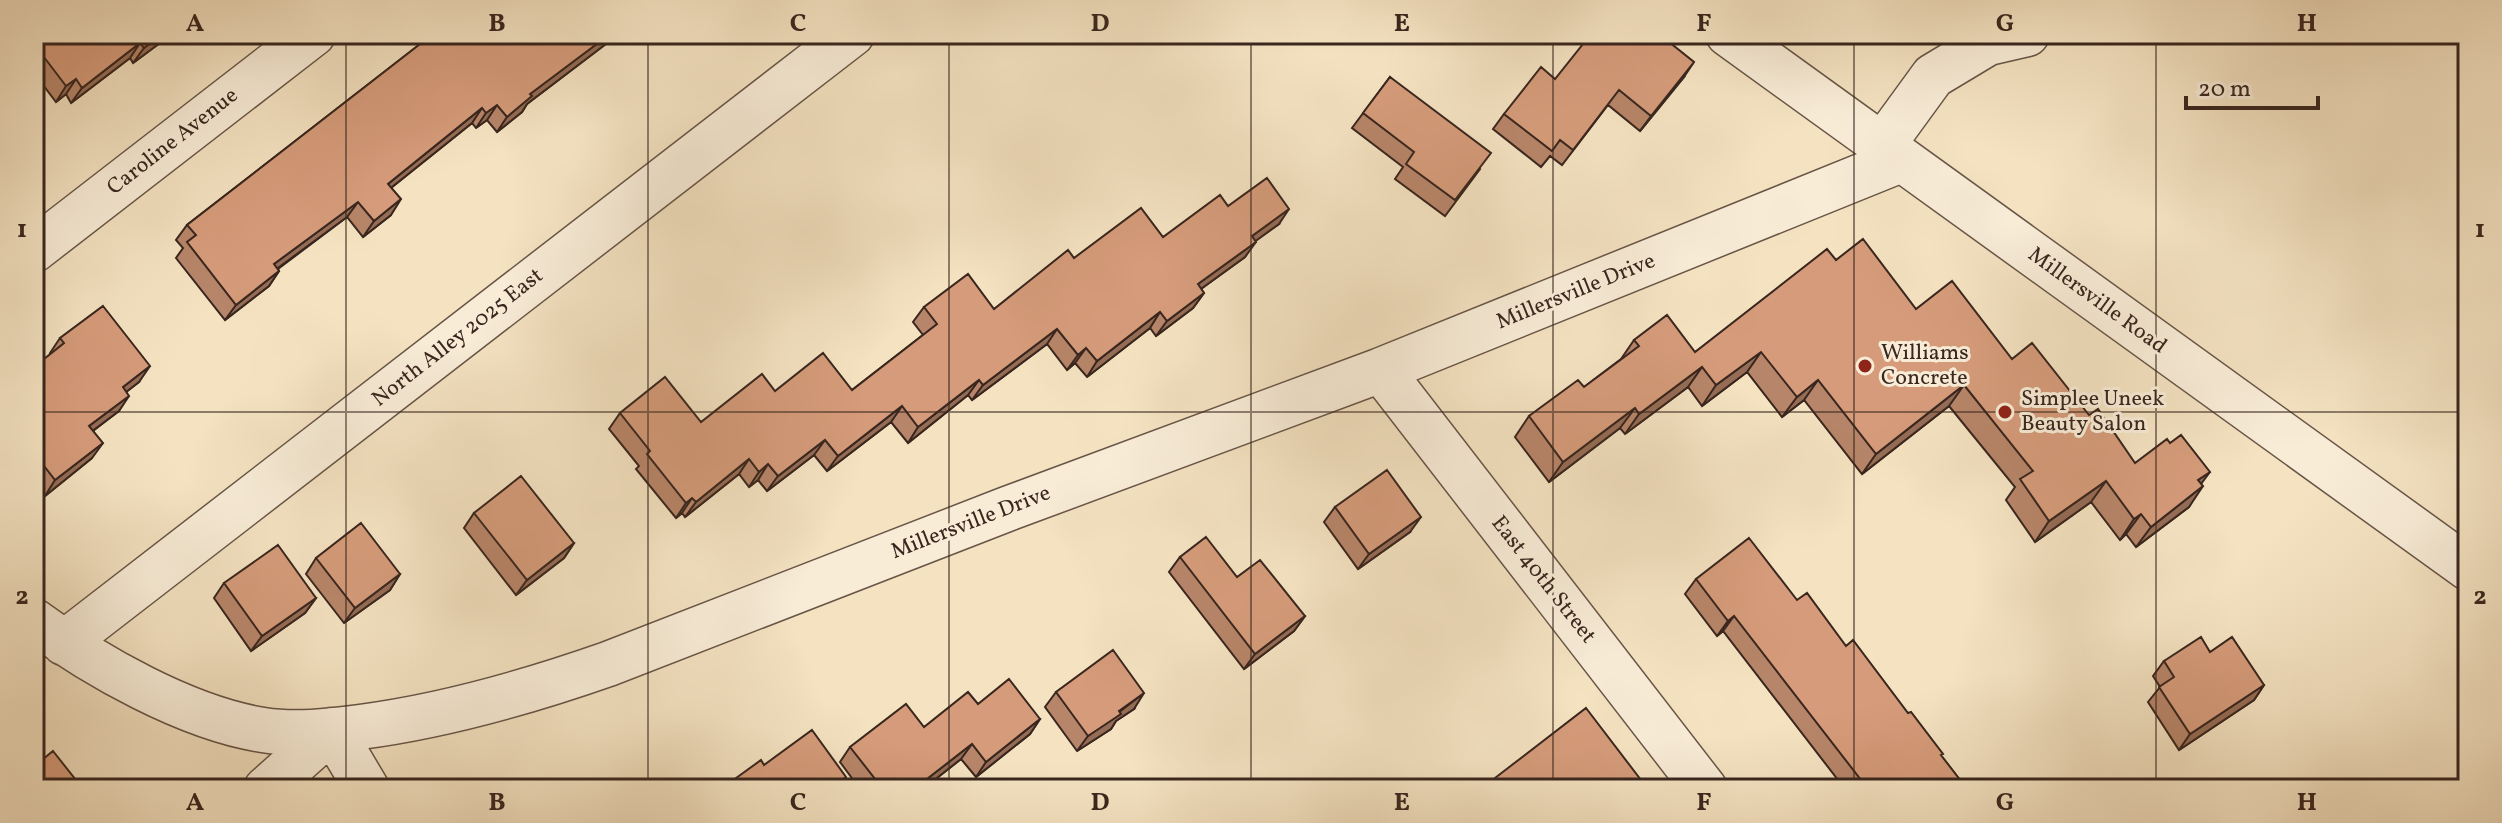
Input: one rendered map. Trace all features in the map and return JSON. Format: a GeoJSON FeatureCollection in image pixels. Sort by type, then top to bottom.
{"type":"FeatureCollection","features":[{"type":"Feature","properties":{"kind":"street","name":"Caroline Avenue"},"geometry":{"type":"LineString","coordinates":[[34,250],[313,34]]}},
{"type":"Feature","properties":{"kind":"street","name":"North Alley 2025 East"},"geometry":{"type":"LineString","coordinates":[[49,632],[852,34]]}},
{"type":"Feature","properties":{"kind":"street","name":"Millersville Road"},"geometry":{"type":"LineString","coordinates":[[1728,34],[2468,568]]}},
{"type":"Feature","properties":{"kind":"street"},"geometry":{"type":"LineString","coordinates":[[1892,153],[1933,76],[1988,43],[2027,34]]}},
{"type":"Feature","properties":{"kind":"street","name":"Millersville Drive"},"geometry":{"type":"LineString","coordinates":[[49,632],[146,689],[219,718],[262,730],[332,730],[398,722],[448,711],[565,679],[1381,370],[1892,153]]}},
{"type":"Feature","properties":{"kind":"street","name":"East 40th Street"},"geometry":{"type":"LineString","coordinates":[[1381,370],[1705,789]]}},
{"type":"Feature","properties":{"kind":"street"},"geometry":{"type":"LineString","coordinates":[[266,789],[332,730],[367,789]]}},
{"type":"Feature","properties":{"kind":"building"},"geometry":{"type":"Polygon","coordinates":[[[36,34],[162,34],[144,48],[140,43],[82,88],[76,79],[66,86],[34,44],[36,34]]]}},
{"type":"Feature","properties":{"kind":"building"},"geometry":{"type":"Polygon","coordinates":[[[433,34],[610,34],[530,94],[532,96],[507,117],[497,105],[486,113],[482,108],[388,184],[401,199],[374,221],[358,202],[274,264],[279,271],[236,305],[187,242],[196,235],[187,225],[433,34]]]}},
{"type":"Feature","properties":{"kind":"building"},"geometry":{"type":"Polygon","coordinates":[[[1591,34],[1659,34],[1694,62],[1651,116],[1619,90],[1573,150],[1560,140],[1552,151],[1504,114],[1541,67],[1555,79],[1591,34]]]}},
{"type":"Feature","properties":{"kind":"building"},"geometry":{"type":"Polygon","coordinates":[[[1390,77],[1491,153],[1455,200],[1406,164],[1414,152],[1363,113],[1390,77]]]}},
{"type":"Feature","properties":{"kind":"building"},"geometry":{"type":"Polygon","coordinates":[[[1267,178],[1289,209],[1252,236],[1256,242],[1198,284],[1204,293],[1167,321],[1160,312],[1097,361],[1086,348],[1078,355],[1057,329],[983,385],[979,380],[918,427],[902,406],[838,456],[825,440],[778,476],[768,464],[759,472],[749,459],[696,502],[692,498],[686,503],[647,454],[650,451],[620,413],[665,377],[701,422],[762,374],[775,391],[823,353],[852,390],[937,324],[924,307],[968,274],[994,309],[1068,250],[1074,258],[1141,208],[1163,237],[1220,195],[1228,206],[1267,178]]]}},
{"type":"Feature","properties":{"kind":"building"},"geometry":{"type":"Polygon","coordinates":[[[1863,239],[1916,309],[1952,281],[2012,359],[2032,343],[2089,415],[2098,409],[2135,463],[2167,439],[2170,443],[2181,435],[2210,472],[2198,480],[2203,486],[2151,527],[2141,514],[2134,519],[2106,481],[2049,521],[2020,479],[2033,471],[1964,385],[1876,454],[1818,380],[1797,397],[1761,352],[1716,385],[1702,367],[1639,414],[1635,408],[1563,462],[1529,416],[1578,380],[1584,387],[1639,346],[1634,340],[1667,315],[1695,352],[1827,249],[1836,260],[1863,239]]]}},
{"type":"Feature","properties":{"kind":"building"},"geometry":{"type":"Polygon","coordinates":[[[103,306],[150,366],[123,387],[129,396],[89,426],[103,443],[55,480],[34,453],[34,367],[64,343],[60,338],[103,306]]]}},
{"type":"Feature","properties":{"kind":"building"},"geometry":{"type":"Polygon","coordinates":[[[1387,470],[1421,517],[1369,554],[1335,507],[1387,470]]]}},
{"type":"Feature","properties":{"kind":"building"},"geometry":{"type":"Polygon","coordinates":[[[521,476],[574,543],[527,580],[474,513],[521,476]]]}},
{"type":"Feature","properties":{"kind":"building"},"geometry":{"type":"Polygon","coordinates":[[[361,523],[400,574],[355,608],[316,558],[361,523]]]}},
{"type":"Feature","properties":{"kind":"building"},"geometry":{"type":"Polygon","coordinates":[[[1206,537],[1237,577],[1260,560],[1305,616],[1255,654],[1180,557],[1206,537]]]}},
{"type":"Feature","properties":{"kind":"building"},"geometry":{"type":"Polygon","coordinates":[[[1749,538],[1797,600],[1807,593],[1846,646],[1853,640],[1967,789],[1868,789],[1734,616],[1728,621],[1696,579],[1749,538]]]}},
{"type":"Feature","properties":{"kind":"building"},"geometry":{"type":"Polygon","coordinates":[[[278,545],[316,598],[262,636],[224,583],[278,545]]]}},
{"type":"Feature","properties":{"kind":"building"},"geometry":{"type":"Polygon","coordinates":[[[2201,637],[2210,652],[2232,637],[2264,685],[2190,734],[2159,687],[2174,677],[2164,661],[2201,637]]]}},
{"type":"Feature","properties":{"kind":"building"},"geometry":{"type":"Polygon","coordinates":[[[1113,650],[1144,693],[1119,711],[1121,714],[1088,736],[1056,692],[1113,650]]]}},
{"type":"Feature","properties":{"kind":"building"},"geometry":{"type":"Polygon","coordinates":[[[1009,679],[1040,719],[986,762],[972,744],[914,789],[903,789],[895,779],[883,789],[850,747],[906,704],[924,727],[968,692],[978,704],[1009,679]]]}},
{"type":"Feature","properties":{"kind":"building"},"geometry":{"type":"Polygon","coordinates":[[[1586,708],[1641,780],[1630,789],[1482,788],[1586,708]]]}},
{"type":"Feature","properties":{"kind":"building"},"geometry":{"type":"Polygon","coordinates":[[[812,730],[846,777],[830,789],[721,789],[761,760],[764,765],[812,730]]]}},
{"type":"Feature","properties":{"kind":"building"},"geometry":{"type":"Polygon","coordinates":[[[53,751],[83,789],[34,789],[34,761],[37,764],[53,751]]]}},
{"type":"Feature","properties":{"kind":"place","name":"Williams Concrete"},"geometry":{"type":"Point","coordinates":[1865,366]}},
{"type":"Feature","properties":{"kind":"place","name":"Simplee Uneek Beauty Salon"},"geometry":{"type":"Point","coordinates":[2005,412]}}]}
